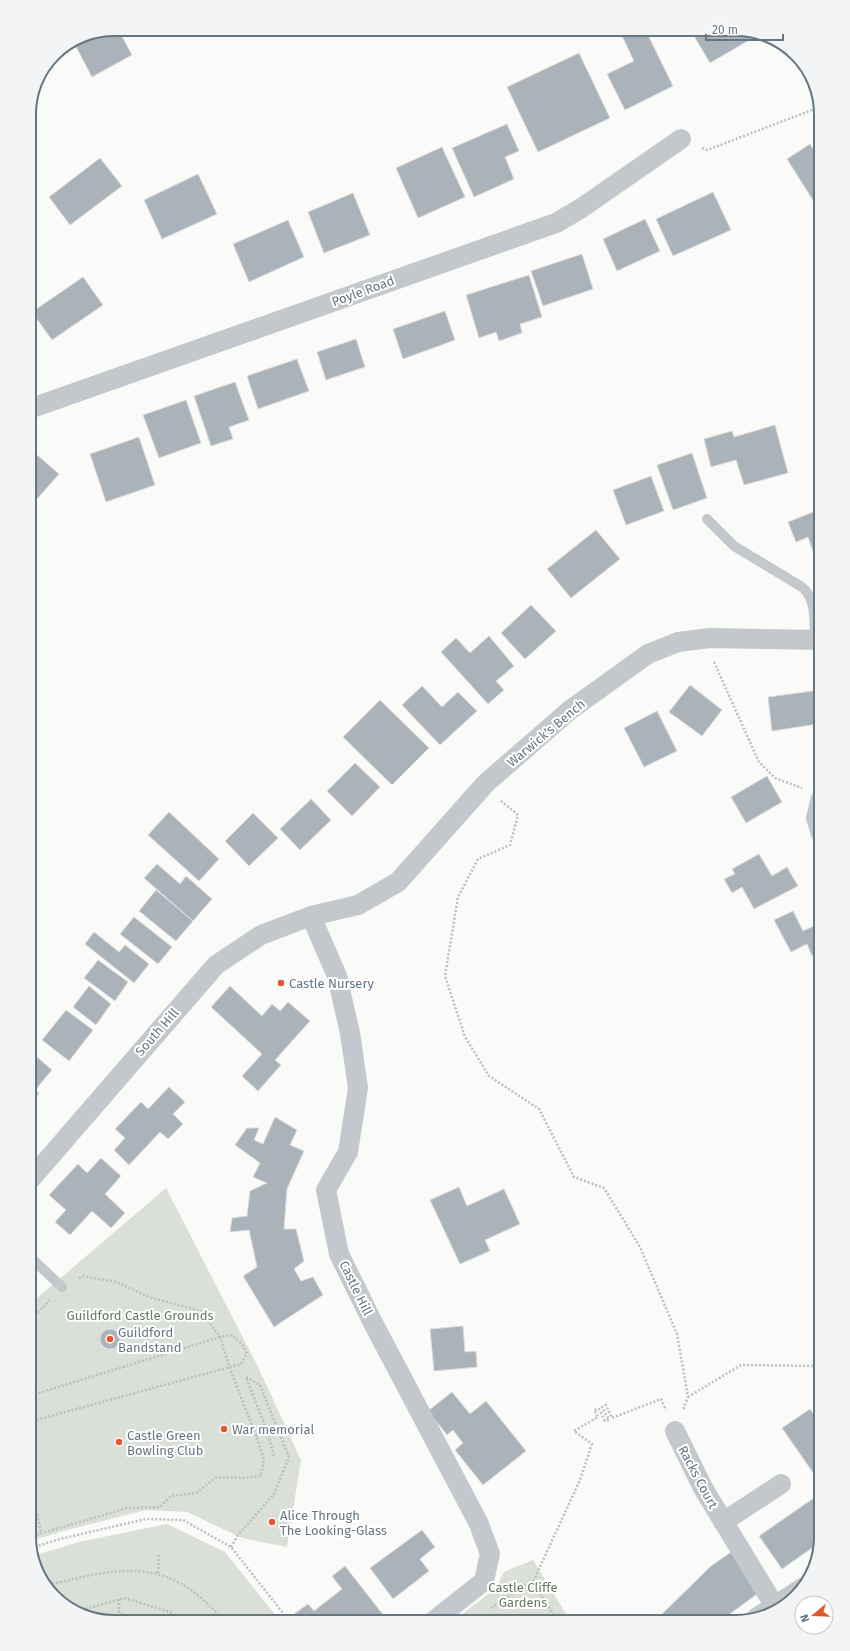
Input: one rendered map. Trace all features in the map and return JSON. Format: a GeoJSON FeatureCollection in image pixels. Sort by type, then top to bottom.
{"type":"FeatureCollection","features":[{"type":"Feature","properties":{"kind":"street","name":"Poyle Road"},"geometry":{"type":"LineString","coordinates":[[36,407],[556,223],[580,209],[681,139]]}},
{"type":"Feature","properties":{"kind":"street","name":"Warwick's Bench"},"geometry":{"type":"LineString","coordinates":[[311,916],[358,905],[398,882],[486,784],[570,710],[648,654],[678,642],[710,638],[814,640]]}},
{"type":"Feature","properties":{"kind":"street","name":"South Hill"},"geometry":{"type":"LineString","coordinates":[[36,1173],[216,965],[261,935],[311,916]]}},
{"type":"Feature","properties":{"kind":"street","name":"Castle Hill"},"geometry":{"type":"LineString","coordinates":[[311,916],[337,976],[350,1032],[358,1088],[348,1152],[326,1190],[339,1254],[372,1321],[479,1524],[490,1554],[484,1581],[441,1615]]}},
{"type":"Feature","properties":{"kind":"street","name":"Racks Court"},"geometry":{"type":"LineString","coordinates":[[674,1431],[703,1488],[774,1606]]}},
{"type":"Feature","properties":{"kind":"street","name":"Racks Court"},"geometry":{"type":"LineString","coordinates":[[723,1522],[780,1484]]}},
{"type":"Feature","properties":{"kind":"lane"},"geometry":{"type":"LineString","coordinates":[[707,518],[734,546],[802,587],[808,593],[813,604],[814,611]]}},
{"type":"Feature","properties":{"kind":"lane"},"geometry":{"type":"LineString","coordinates":[[36,1263],[62,1287]]}},
{"type":"Feature","properties":{"kind":"path"},"geometry":{"type":"LineString","coordinates":[[681,139],[707,150],[814,109]]}},
{"type":"Feature","properties":{"kind":"path"},"geometry":{"type":"LineString","coordinates":[[710,638],[714,663],[759,762],[775,778],[814,794]]}},
{"type":"Feature","properties":{"kind":"path"},"geometry":{"type":"LineString","coordinates":[[486,784],[498,800],[518,815],[510,845],[478,859],[458,897],[446,976],[465,1037],[489,1076],[539,1109],[574,1177],[604,1188],[640,1248],[677,1334],[688,1396],[674,1431]]}},
{"type":"Feature","properties":{"kind":"path"},"geometry":{"type":"LineString","coordinates":[[36,1314],[62,1287],[83,1276],[116,1282],[149,1297],[201,1311],[220,1337],[229,1366],[264,1459],[261,1476],[243,1478],[217,1477],[196,1493],[171,1496],[160,1507],[127,1508],[36,1535]]}},
{"type":"Feature","properties":{"kind":"path"},"geometry":{"type":"LineString","coordinates":[[36,1394],[220,1337],[232,1335],[242,1344],[247,1354],[241,1364],[229,1366],[36,1420]]}},
{"type":"Feature","properties":{"kind":"path"},"geometry":{"type":"LineString","coordinates":[[688,1396],[741,1364],[814,1366]]}},
{"type":"Feature","properties":{"kind":"path"},"geometry":{"type":"LineString","coordinates":[[231,1547],[238,1535],[274,1494],[289,1457],[260,1386],[246,1378],[267,1431],[274,1456]]}},
{"type":"Feature","properties":{"kind":"path"},"geometry":{"type":"LineString","coordinates":[[488,1610],[525,1585],[533,1582],[580,1480],[592,1444],[574,1431],[598,1417],[594,1410],[598,1408],[605,1421],[609,1420],[602,1407],[606,1405],[612,1418],[661,1399],[674,1431]]}},
{"type":"Feature","properties":{"kind":"path"},"geometry":{"type":"LineString","coordinates":[[256,1436],[278,1427]]}},
{"type":"Feature","properties":{"kind":"path"},"geometry":{"type":"LineString","coordinates":[[36,1510],[41,1533]]}},
{"type":"Feature","properties":{"kind":"path"},"geometry":{"type":"LineString","coordinates":[[37,1546],[60,1539],[146,1519],[183,1520],[231,1547],[284,1615]]}},
{"type":"Feature","properties":{"kind":"path"},"geometry":{"type":"LineString","coordinates":[[158,1573],[159,1554]]}},
{"type":"Feature","properties":{"kind":"path"},"geometry":{"type":"LineString","coordinates":[[51,1584],[123,1570],[158,1573],[190,1588],[219,1615]]}},
{"type":"Feature","properties":{"kind":"path"},"geometry":{"type":"LineString","coordinates":[[533,1582],[554,1615]]}},
{"type":"Feature","properties":{"kind":"path"},"geometry":{"type":"LineString","coordinates":[[84,1609],[125,1598],[170,1612],[173,1615]]}},
{"type":"Feature","properties":{"kind":"path"},"geometry":{"type":"LineString","coordinates":[[119,1599],[119,1613],[125,1615]]}},
{"type":"Feature","properties":{"kind":"green space","name":"Guildford Castle Grounds"},"geometry":{"type":"Polygon","coordinates":[[[166,1188],[258,1367],[301,1460],[287,1547],[242,1538],[187,1512],[146,1510],[36,1539],[36,1299],[166,1188]]]}},
{"type":"Feature","properties":{"kind":"green space"},"geometry":{"type":"Polygon","coordinates":[[[167,1524],[225,1552],[275,1615],[109,1615],[99,1614],[84,1609],[66,1599],[52,1585],[46,1576],[38,1555],[79,1542],[167,1524]]]}},
{"type":"Feature","properties":{"kind":"green space","name":"Castle Cliffe Gardens"},"geometry":{"type":"Polygon","coordinates":[[[533,1560],[567,1615],[461,1615],[496,1588],[504,1572],[533,1560]]]}},
{"type":"Feature","properties":{"kind":"building"},"geometry":{"type":"Polygon","coordinates":[[[122,36],[132,55],[92,77],[76,46],[89,40],[122,36]]]}},
{"type":"Feature","properties":{"kind":"building"},"geometry":{"type":"Polygon","coordinates":[[[622,36],[648,36],[673,86],[625,110],[607,74],[634,61],[622,36]]]}},
{"type":"Feature","properties":{"kind":"building"},"geometry":{"type":"Polygon","coordinates":[[[694,36],[741,36],[753,38],[710,63],[694,36]]]}},
{"type":"Feature","properties":{"kind":"building"},"geometry":{"type":"Polygon","coordinates":[[[579,53],[610,118],[538,152],[507,87],[579,53]]]}},
{"type":"Feature","properties":{"kind":"building"},"geometry":{"type":"Polygon","coordinates":[[[507,124],[519,151],[505,157],[514,179],[474,197],[452,148],[507,124]]]}},
{"type":"Feature","properties":{"kind":"building"},"geometry":{"type":"Polygon","coordinates":[[[810,144],[814,151],[814,202],[787,159],[810,144]]]}},
{"type":"Feature","properties":{"kind":"building"},"geometry":{"type":"Polygon","coordinates":[[[442,147],[465,197],[418,218],[396,168],[442,147]]]}},
{"type":"Feature","properties":{"kind":"building"},"geometry":{"type":"Polygon","coordinates":[[[100,158],[122,186],[70,225],[49,197],[100,158]]]}},
{"type":"Feature","properties":{"kind":"building"},"geometry":{"type":"Polygon","coordinates":[[[198,174],[217,214],[162,239],[144,200],[198,174]]]}},
{"type":"Feature","properties":{"kind":"building"},"geometry":{"type":"Polygon","coordinates":[[[713,192],[731,230],[673,256],[656,219],[713,192]]]}},
{"type":"Feature","properties":{"kind":"building"},"geometry":{"type":"Polygon","coordinates":[[[353,193],[370,235],[324,253],[308,212],[353,193]]]}},
{"type":"Feature","properties":{"kind":"building"},"geometry":{"type":"Polygon","coordinates":[[[645,219],[660,251],[617,271],[603,239],[645,219]]]}},
{"type":"Feature","properties":{"kind":"building"},"geometry":{"type":"Polygon","coordinates":[[[288,220],[304,257],[249,282],[233,244],[288,220]]]}},
{"type":"Feature","properties":{"kind":"building"},"geometry":{"type":"Polygon","coordinates":[[[582,254],[593,289],[543,306],[531,271],[582,254]]]}},
{"type":"Feature","properties":{"kind":"building"},"geometry":{"type":"Polygon","coordinates":[[[529,275],[542,317],[520,324],[522,333],[499,341],[496,332],[479,338],[466,295],[529,275]]]}},
{"type":"Feature","properties":{"kind":"building"},"geometry":{"type":"Polygon","coordinates":[[[83,277],[103,305],[52,340],[36,318],[36,309],[83,277]]]}},
{"type":"Feature","properties":{"kind":"building"},"geometry":{"type":"Polygon","coordinates":[[[445,311],[455,340],[403,359],[393,329],[445,311]]]}},
{"type":"Feature","properties":{"kind":"building"},"geometry":{"type":"Polygon","coordinates":[[[356,339],[365,367],[326,380],[317,352],[356,339]]]}},
{"type":"Feature","properties":{"kind":"building"},"geometry":{"type":"Polygon","coordinates":[[[297,359],[309,391],[258,409],[247,376],[297,359]]]}},
{"type":"Feature","properties":{"kind":"building"},"geometry":{"type":"Polygon","coordinates":[[[235,382],[249,420],[229,427],[233,439],[211,446],[194,396],[235,382]]]}},
{"type":"Feature","properties":{"kind":"building"},"geometry":{"type":"Polygon","coordinates":[[[186,400],[201,443],[159,458],[143,415],[186,400]]]}},
{"type":"Feature","properties":{"kind":"building"},"geometry":{"type":"Polygon","coordinates":[[[775,425],[788,473],[744,485],[736,460],[711,467],[704,439],[732,431],[734,437],[775,425]]]}},
{"type":"Feature","properties":{"kind":"building"},"geometry":{"type":"Polygon","coordinates":[[[139,437],[155,485],[106,502],[90,454],[139,437]]]}},
{"type":"Feature","properties":{"kind":"building"},"geometry":{"type":"Polygon","coordinates":[[[692,453],[707,498],[673,510],[657,465],[692,453]]]}},
{"type":"Feature","properties":{"kind":"building"},"geometry":{"type":"Polygon","coordinates":[[[36,454],[59,474],[36,500],[36,454]]]}},
{"type":"Feature","properties":{"kind":"building"},"geometry":{"type":"Polygon","coordinates":[[[651,476],[664,511],[626,525],[613,490],[651,476]]]}},
{"type":"Feature","properties":{"kind":"building"},"geometry":{"type":"Polygon","coordinates":[[[814,512],[814,554],[808,537],[796,542],[788,522],[814,512]]]}},
{"type":"Feature","properties":{"kind":"building"},"geometry":{"type":"Polygon","coordinates":[[[596,530],[620,559],[571,598],[547,569],[596,530]]]}},
{"type":"Feature","properties":{"kind":"building"},"geometry":{"type":"Polygon","coordinates":[[[531,605],[556,631],[525,659],[501,633],[531,605]]]}},
{"type":"Feature","properties":{"kind":"building"},"geometry":{"type":"Polygon","coordinates":[[[489,636],[514,666],[496,681],[504,690],[488,704],[441,652],[456,638],[470,653],[489,636]]]}},
{"type":"Feature","properties":{"kind":"building"},"geometry":{"type":"Polygon","coordinates":[[[690,685],[722,710],[702,736],[669,712],[690,685]]]}},
{"type":"Feature","properties":{"kind":"building"},"geometry":{"type":"Polygon","coordinates":[[[422,686],[442,707],[458,692],[477,711],[440,745],[402,705],[422,686]]]}},
{"type":"Feature","properties":{"kind":"building"},"geometry":{"type":"Polygon","coordinates":[[[813,691],[814,725],[772,731],[768,697],[813,691]]]}},
{"type":"Feature","properties":{"kind":"building"},"geometry":{"type":"Polygon","coordinates":[[[380,700],[429,748],[392,785],[343,737],[380,700]]]}},
{"type":"Feature","properties":{"kind":"building"},"geometry":{"type":"Polygon","coordinates":[[[657,711],[677,751],[644,767],[624,728],[657,711]]]}},
{"type":"Feature","properties":{"kind":"building"},"geometry":{"type":"Polygon","coordinates":[[[355,763],[380,787],[352,816],[327,791],[355,763]]]}},
{"type":"Feature","properties":{"kind":"building"},"geometry":{"type":"Polygon","coordinates":[[[767,776],[782,802],[746,823],[731,797],[767,776]]]}},
{"type":"Feature","properties":{"kind":"building"},"geometry":{"type":"Polygon","coordinates":[[[311,799],[331,820],[300,850],[280,829],[311,799]]]}},
{"type":"Feature","properties":{"kind":"building"},"geometry":{"type":"Polygon","coordinates":[[[169,812],[219,859],[199,881],[148,835],[169,812]]]}},
{"type":"Feature","properties":{"kind":"building"},"geometry":{"type":"Polygon","coordinates":[[[253,813],[278,838],[249,866],[225,841],[253,813]]]}},
{"type":"Feature","properties":{"kind":"building"},"geometry":{"type":"Polygon","coordinates":[[[759,854],[772,876],[787,867],[798,886],[754,909],[742,887],[732,893],[724,879],[735,874],[732,869],[759,854]]]}},
{"type":"Feature","properties":{"kind":"building"},"geometry":{"type":"Polygon","coordinates":[[[157,864],[180,884],[186,876],[212,899],[193,921],[144,878],[157,864]]]}},
{"type":"Feature","properties":{"kind":"building"},"geometry":{"type":"Polygon","coordinates":[[[156,890],[193,921],[176,941],[139,911],[156,890]]]}},
{"type":"Feature","properties":{"kind":"building"},"geometry":{"type":"Polygon","coordinates":[[[793,911],[803,931],[814,926],[814,955],[812,956],[807,944],[791,952],[774,920],[793,911]]]}},
{"type":"Feature","properties":{"kind":"building"},"geometry":{"type":"Polygon","coordinates":[[[134,917],[172,947],[158,964],[120,934],[134,917]]]}},
{"type":"Feature","properties":{"kind":"building"},"geometry":{"type":"Polygon","coordinates":[[[94,932],[119,952],[125,945],[149,964],[134,983],[85,944],[94,932]]]}},
{"type":"Feature","properties":{"kind":"building"},"geometry":{"type":"Polygon","coordinates":[[[98,960],[128,982],[115,1001],[84,978],[98,960]]]}},
{"type":"Feature","properties":{"kind":"building"},"geometry":{"type":"Polygon","coordinates":[[[89,986],[111,1004],[96,1025],[73,1007],[89,986]]]}},
{"type":"Feature","properties":{"kind":"building"},"geometry":{"type":"Polygon","coordinates":[[[230,986],[262,1016],[272,1004],[280,1011],[288,1002],[310,1021],[275,1060],[281,1065],[258,1091],[242,1076],[262,1054],[211,1007],[230,986]]]}},
{"type":"Feature","properties":{"kind":"building"},"geometry":{"type":"Polygon","coordinates":[[[66,1010],[93,1030],[69,1061],[42,1040],[66,1010]]]}},
{"type":"Feature","properties":{"kind":"building"},"geometry":{"type":"Polygon","coordinates":[[[36,1056],[52,1070],[36,1089],[36,1056]]]}},
{"type":"Feature","properties":{"kind":"building"},"geometry":{"type":"Polygon","coordinates":[[[169,1087],[185,1102],[173,1114],[183,1124],[168,1139],[160,1132],[129,1165],[114,1150],[125,1138],[115,1129],[141,1102],[148,1109],[169,1087]]]}},
{"type":"Feature","properties":{"kind":"building"},"geometry":{"type":"Polygon","coordinates":[[[275,1117],[297,1130],[290,1145],[304,1151],[287,1189],[284,1229],[296,1229],[304,1261],[294,1269],[301,1281],[313,1277],[323,1295],[274,1327],[243,1276],[257,1267],[249,1230],[230,1232],[232,1218],[247,1216],[250,1191],[267,1183],[253,1177],[260,1163],[235,1145],[247,1128],[259,1128],[254,1140],[263,1144],[275,1117]]]}},
{"type":"Feature","properties":{"kind":"building"},"geometry":{"type":"Polygon","coordinates":[[[101,1158],[121,1176],[105,1194],[125,1213],[111,1228],[92,1211],[70,1235],[55,1222],[66,1210],[49,1195],[78,1164],[87,1173],[101,1158]]]}},
{"type":"Feature","properties":{"kind":"building"},"geometry":{"type":"Polygon","coordinates":[[[459,1187],[467,1206],[504,1189],[520,1224],[485,1240],[490,1251],[460,1264],[430,1200],[459,1187]]]}},
{"type":"Feature","properties":{"kind":"building"},"geometry":{"type":"Polygon","coordinates":[[[463,1326],[465,1352],[476,1351],[477,1367],[434,1371],[430,1329],[463,1326]]]}},
{"type":"Feature","properties":{"kind":"building","name":"Guildford Bandstand"},"geometry":{"type":"Polygon","coordinates":[[[110,1329],[117,1332],[120,1339],[117,1346],[110,1349],[103,1346],[100,1339],[103,1332],[110,1329]]]}},
{"type":"Feature","properties":{"kind":"building"},"geometry":{"type":"Polygon","coordinates":[[[452,1392],[470,1414],[486,1401],[526,1451],[483,1485],[455,1450],[463,1443],[453,1430],[447,1435],[428,1411],[452,1392]]]}},
{"type":"Feature","properties":{"kind":"building"},"geometry":{"type":"Polygon","coordinates":[[[810,1409],[814,1414],[814,1474],[782,1428],[810,1409]]]}},
{"type":"Feature","properties":{"kind":"building"},"geometry":{"type":"Polygon","coordinates":[[[814,1498],[813,1547],[782,1569],[759,1536],[814,1498]]]}},
{"type":"Feature","properties":{"kind":"building"},"geometry":{"type":"Polygon","coordinates":[[[422,1530],[435,1547],[420,1559],[429,1571],[393,1599],[370,1568],[422,1530]]]}},
{"type":"Feature","properties":{"kind":"building"},"geometry":{"type":"Polygon","coordinates":[[[731,1552],[757,1594],[728,1615],[661,1615],[711,1566],[731,1552]]]}},
{"type":"Feature","properties":{"kind":"building"},"geometry":{"type":"Polygon","coordinates":[[[345,1566],[383,1615],[295,1615],[294,1614],[308,1604],[314,1611],[342,1589],[332,1576],[345,1566]]]}},
{"type":"Feature","properties":{"kind":"place","name":"Castle Nursery"},"geometry":{"type":"Point","coordinates":[281,983]}},
{"type":"Feature","properties":{"kind":"place","name":"Guildford Bandstand"},"geometry":{"type":"Point","coordinates":[110,1339]}},
{"type":"Feature","properties":{"kind":"place","name":"War memorial"},"geometry":{"type":"Point","coordinates":[224,1429]}},
{"type":"Feature","properties":{"kind":"place","name":"Castle Green Bowling Club"},"geometry":{"type":"Point","coordinates":[119,1442]}},
{"type":"Feature","properties":{"kind":"place","name":"Alice Through The Looking-Glass"},"geometry":{"type":"Point","coordinates":[272,1522]}}]}
